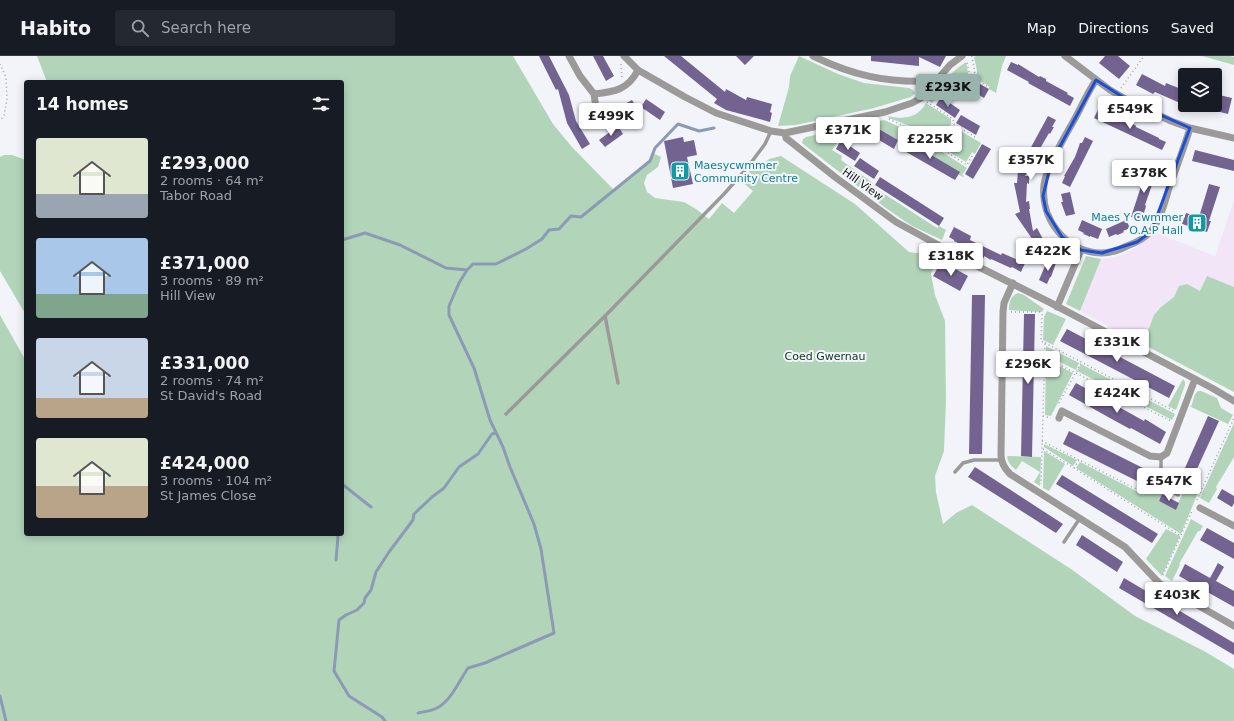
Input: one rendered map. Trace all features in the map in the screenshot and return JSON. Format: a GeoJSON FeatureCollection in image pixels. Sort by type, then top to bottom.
{"type":"FeatureCollection","features":[{"type":"Feature","properties":{"kind":"street"},"geometry":{"type":"LineString","coordinates":[[569,56],[580,76],[594,94],[597,116]]}},
{"type":"Feature","properties":{"kind":"street"},"geometry":{"type":"LineString","coordinates":[[813,56],[840,68],[868,77],[891,80],[930,81],[933,83]]}},
{"type":"Feature","properties":{"kind":"street"},"geometry":{"type":"LineString","coordinates":[[1065,56],[1116,94],[1171,121],[1190,128],[1234,138]]}},
{"type":"Feature","properties":{"kind":"street"},"geometry":{"type":"LineString","coordinates":[[622,58],[627,60],[638,70],[716,113],[771,131],[785,133],[885,112],[912,103],[921,98],[950,65],[964,58]]}},
{"type":"Feature","properties":{"kind":"street"},"geometry":{"type":"LineString","coordinates":[[594,94],[620,90],[630,82],[638,70]]}},
{"type":"Feature","properties":{"kind":"street"},"geometry":{"type":"LineString","coordinates":[[1096,80],[1051,164],[1044,184],[1043,196],[1046,211],[1062,237],[1082,250],[1102,253],[1114,252],[1138,242],[1151,232],[1163,206],[1190,128]]}},
{"type":"Feature","properties":{"kind":"street","name":"Hill View"},"geometry":{"type":"LineString","coordinates":[[785,133],[786,138],[896,222],[1234,401]]}},
{"type":"Feature","properties":{"kind":"street"},"geometry":{"type":"LineString","coordinates":[[1057,307],[1082,250]]}},
{"type":"Feature","properties":{"kind":"street"},"geometry":{"type":"LineString","coordinates":[[1013,283],[1004,303],[1003,312],[1001,460],[1004,467],[1010,474],[1125,547],[1159,583],[1234,626]]}},
{"type":"Feature","properties":{"kind":"street"},"geometry":{"type":"LineString","coordinates":[[1056,416],[1062,411],[1150,456],[1161,457],[1167,452],[1195,379]]}},
{"type":"Feature","properties":{"kind":"street"},"geometry":{"type":"LineString","coordinates":[[1200,508],[1234,526]]}},
{"type":"Feature","properties":{"kind":"lane"},"geometry":{"type":"LineString","coordinates":[[506,414],[605,316],[724,194],[747,168],[765,144],[771,131]]}},
{"type":"Feature","properties":{"kind":"lane"},"geometry":{"type":"LineString","coordinates":[[605,316],[618,383]]}},
{"type":"Feature","properties":{"kind":"lane"},"geometry":{"type":"LineString","coordinates":[[1161,457],[1161,468],[1156,478],[1156,483],[1178,495]]}},
{"type":"Feature","properties":{"kind":"lane"},"geometry":{"type":"LineString","coordinates":[[955,472],[963,463],[974,460],[1001,460]]}},
{"type":"Feature","properties":{"kind":"lane"},"geometry":{"type":"LineString","coordinates":[[1064,542],[1080,518]]}},
{"type":"Feature","properties":{"kind":"path"},"geometry":{"type":"LineString","coordinates":[[972,56],[975,79]]}},
{"type":"Feature","properties":{"kind":"path"},"geometry":{"type":"LineString","coordinates":[[1116,94],[1144,56]]}},
{"type":"Feature","properties":{"kind":"path"},"geometry":{"type":"LineString","coordinates":[[622,58],[622,83]]}},
{"type":"Feature","properties":{"kind":"path"},"geometry":{"type":"LineString","coordinates":[[964,58],[970,76],[990,88]]}},
{"type":"Feature","properties":{"kind":"path"},"geometry":{"type":"LineString","coordinates":[[0,64],[6,78],[7,100],[4,115],[0,120]]}},
{"type":"Feature","properties":{"kind":"path"},"geometry":{"type":"LineString","coordinates":[[921,98],[953,119],[954,124],[975,137]]}},
{"type":"Feature","properties":{"kind":"path"},"geometry":{"type":"LineString","coordinates":[[887,118],[910,129],[967,165],[973,154]]}},
{"type":"Feature","properties":{"kind":"path"},"geometry":{"type":"LineString","coordinates":[[939,147],[954,124]]}},
{"type":"Feature","properties":{"kind":"path"},"geometry":{"type":"LineString","coordinates":[[1046,309],[1042,314],[1041,341],[1181,415]]}},
{"type":"Feature","properties":{"kind":"path"},"geometry":{"type":"LineString","coordinates":[[1003,312],[1040,312],[1042,314]]}},
{"type":"Feature","properties":{"kind":"path"},"geometry":{"type":"LineString","coordinates":[[1039,492],[1041,488],[1045,343]]}},
{"type":"Feature","properties":{"kind":"path"},"geometry":{"type":"LineString","coordinates":[[1044,357],[1177,424]]}},
{"type":"Feature","properties":{"kind":"path"},"geometry":{"type":"LineString","coordinates":[[1057,408],[1081,362]]}},
{"type":"Feature","properties":{"kind":"path"},"geometry":{"type":"LineString","coordinates":[[1133,402],[1138,393]]}},
{"type":"Feature","properties":{"kind":"path"},"geometry":{"type":"LineString","coordinates":[[1043,416],[1051,418],[1056,416]]}},
{"type":"Feature","properties":{"kind":"path"},"geometry":{"type":"LineString","coordinates":[[1159,583],[1233,419]]}},
{"type":"Feature","properties":{"kind":"path"},"geometry":{"type":"LineString","coordinates":[[1042,441],[1144,493],[1148,485],[1156,483]]}},
{"type":"Feature","properties":{"kind":"path"},"geometry":{"type":"LineString","coordinates":[[1042,449],[1181,536]]}},
{"type":"Feature","properties":{"kind":"path"},"geometry":{"type":"LineString","coordinates":[[1074,468],[1079,460]]}},
{"type":"Feature","properties":{"kind":"highlighted area"},"geometry":{"type":"Polygon","coordinates":[[[1096,80],[1129,101],[1190,128],[1151,232],[1137,242],[1102,253],[1081,250],[1062,237],[1046,211],[1043,196],[1051,163],[1096,80]]]}},
{"type":"Feature","properties":{"kind":"shaded area"},"geometry":{"type":"Polygon","coordinates":[[[1234,200],[1234,392],[1080,311],[1101,259],[1115,257],[1137,247],[1154,232],[1215,256],[1234,200]]]}},
{"type":"Feature","properties":{"kind":"green space","name":"Coed Gwernau"},"geometry":{"type":"Polygon","coordinates":[[[37,56],[513,56],[553,124],[572,147],[614,190],[650,161],[653,153],[661,157],[658,167],[647,175],[644,183],[647,192],[655,198],[684,202],[709,219],[722,203],[734,213],[753,191],[741,181],[754,166],[757,169],[769,159],[781,156],[855,204],[909,252],[940,252],[931,274],[935,295],[945,321],[946,400],[944,451],[935,476],[936,492],[943,524],[956,513],[972,505],[1071,569],[1135,616],[1204,651],[1234,669],[1234,721],[0,721],[0,315],[24,357],[24,536],[344,536],[344,80],[46,80],[37,56]]]}},
{"type":"Feature","properties":{"kind":"green space"},"geometry":{"type":"Polygon","coordinates":[[[799,56],[838,74],[864,83],[909,88],[915,93],[911,97],[874,108],[796,125],[778,126],[789,87],[790,76],[799,56]]]}},
{"type":"Feature","properties":{"kind":"green space"},"geometry":{"type":"Polygon","coordinates":[[[1006,56],[1002,66],[996,93],[989,89],[990,87],[977,79],[974,57],[1006,56]]]}},
{"type":"Feature","properties":{"kind":"green space"},"geometry":{"type":"Polygon","coordinates":[[[1202,56],[1234,57],[1234,65],[1202,56]]]}},
{"type":"Feature","properties":{"kind":"green space"},"geometry":{"type":"Polygon","coordinates":[[[966,62],[969,78],[964,75],[941,93],[932,103],[928,100],[950,75],[966,62]]]}},
{"type":"Feature","properties":{"kind":"green space"},"geometry":{"type":"Polygon","coordinates":[[[926,103],[951,119],[951,124],[938,145],[910,126],[889,118],[888,116],[899,118],[910,117],[919,112],[926,103]]]}},
{"type":"Feature","properties":{"kind":"green space"},"geometry":{"type":"Polygon","coordinates":[[[884,120],[909,131],[967,168],[962,175],[964,176],[963,177],[874,126],[851,131],[839,140],[832,150],[842,156],[841,160],[873,183],[872,186],[937,228],[939,226],[946,230],[942,240],[912,226],[887,209],[802,143],[803,139],[806,137],[884,120]]]}},
{"type":"Feature","properties":{"kind":"green space"},"geometry":{"type":"Polygon","coordinates":[[[954,127],[981,143],[975,154],[972,152],[966,162],[941,147],[954,127]]]}},
{"type":"Feature","properties":{"kind":"green space"},"geometry":{"type":"Polygon","coordinates":[[[4,155],[12,155],[24,159],[24,312],[0,271],[0,157],[4,155]]]}},
{"type":"Feature","properties":{"kind":"green space"},"geometry":{"type":"Polygon","coordinates":[[[1086,256],[1101,259],[1080,311],[1066,304],[1086,256]]]}},
{"type":"Feature","properties":{"kind":"green space"},"geometry":{"type":"Polygon","coordinates":[[[1207,276],[1234,287],[1234,392],[1143,344],[1154,315],[1161,307],[1174,297],[1179,286],[1187,284],[1200,291],[1207,276]]]}},
{"type":"Feature","properties":{"kind":"green space"},"geometry":{"type":"Polygon","coordinates":[[[1018,293],[1024,295],[1044,309],[1042,312],[1009,310],[1012,298],[1018,293]]]}},
{"type":"Feature","properties":{"kind":"green space"},"geometry":{"type":"Polygon","coordinates":[[[1047,311],[1066,319],[1053,345],[1043,340],[1044,317],[1047,311]]]}},
{"type":"Feature","properties":{"kind":"green space"},"geometry":{"type":"Polygon","coordinates":[[[1046,346],[1079,363],[1076,370],[1046,355],[1046,346]]]}},
{"type":"Feature","properties":{"kind":"green space"},"geometry":{"type":"Polygon","coordinates":[[[1046,359],[1073,373],[1051,416],[1045,415],[1046,359]]]}},
{"type":"Feature","properties":{"kind":"green space"},"geometry":{"type":"Polygon","coordinates":[[[1081,364],[1136,393],[1133,399],[1077,371],[1081,364]]]}},
{"type":"Feature","properties":{"kind":"green space"},"geometry":{"type":"Polygon","coordinates":[[[1183,379],[1185,385],[1176,410],[1168,406],[1183,379]]]}},
{"type":"Feature","properties":{"kind":"green space"},"geometry":{"type":"Polygon","coordinates":[[[1198,391],[1217,398],[1221,408],[1233,415],[1228,424],[1191,407],[1195,394],[1198,391]]]}},
{"type":"Feature","properties":{"kind":"green space"},"geometry":{"type":"Polygon","coordinates":[[[1139,395],[1175,414],[1172,420],[1136,401],[1139,395]]]}},
{"type":"Feature","properties":{"kind":"green space"},"geometry":{"type":"Polygon","coordinates":[[[1234,423],[1234,457],[1216,487],[1217,489],[1209,503],[1200,498],[1234,423]]]}},
{"type":"Feature","properties":{"kind":"green space"},"geometry":{"type":"Polygon","coordinates":[[[1044,444],[1077,460],[1073,466],[1044,447],[1044,444]]]}},
{"type":"Feature","properties":{"kind":"green space"},"geometry":{"type":"Polygon","coordinates":[[[1044,451],[1065,464],[1049,491],[1043,488],[1044,451]]]}},
{"type":"Feature","properties":{"kind":"green space"},"geometry":{"type":"Polygon","coordinates":[[[1007,456],[1041,457],[1040,486],[1034,482],[1040,472],[1022,461],[1016,470],[1008,461],[1007,456]]]}},
{"type":"Feature","properties":{"kind":"green space"},"geometry":{"type":"Polygon","coordinates":[[[1080,462],[1144,495],[1149,486],[1162,494],[1159,501],[1175,509],[1184,491],[1168,483],[1163,477],[1164,474],[1199,490],[1181,534],[1076,468],[1080,462]]]}},
{"type":"Feature","properties":{"kind":"green space"},"geometry":{"type":"Polygon","coordinates":[[[1191,519],[1203,526],[1200,531],[1198,531],[1179,564],[1180,565],[1172,581],[1165,576],[1191,519]]]}},
{"type":"Feature","properties":{"kind":"green space"},"geometry":{"type":"Polygon","coordinates":[[[1166,529],[1180,536],[1162,576],[1146,559],[1166,529]]]}},
{"type":"Feature","properties":{"kind":"building"},"geometry":{"type":"Polygon","coordinates":[[[539,56],[549,56],[569,95],[576,121],[590,144],[582,149],[567,123],[558,89],[556,90],[539,56]]]}},
{"type":"Feature","properties":{"kind":"building"},"geometry":{"type":"Polygon","coordinates":[[[593,56],[603,56],[614,76],[606,81],[593,56]]]}},
{"type":"Feature","properties":{"kind":"building"},"geometry":{"type":"Polygon","coordinates":[[[664,56],[681,56],[725,92],[726,89],[746,100],[747,97],[772,104],[770,122],[726,110],[714,103],[717,99],[664,56]]]}},
{"type":"Feature","properties":{"kind":"building"},"geometry":{"type":"Polygon","coordinates":[[[736,56],[754,56],[745,65],[736,56]]]}},
{"type":"Feature","properties":{"kind":"building"},"geometry":{"type":"Polygon","coordinates":[[[871,56],[946,56],[940,67],[919,57],[919,66],[871,61],[871,56]]]}},
{"type":"Feature","properties":{"kind":"building"},"geometry":{"type":"Polygon","coordinates":[[[1105,56],[1118,56],[1130,66],[1119,79],[1099,63],[1105,56]]]}},
{"type":"Feature","properties":{"kind":"building"},"geometry":{"type":"Polygon","coordinates":[[[1011,62],[1018,64],[1039,77],[1040,76],[1046,79],[1046,81],[1068,93],[1067,94],[1074,98],[1070,106],[1007,70],[1011,62]]]}},
{"type":"Feature","properties":{"kind":"building"},"geometry":{"type":"Polygon","coordinates":[[[1142,74],[1165,86],[1166,83],[1178,88],[1178,102],[1155,92],[1153,94],[1136,85],[1142,74]]]}},
{"type":"Feature","properties":{"kind":"building"},"geometry":{"type":"Polygon","coordinates":[[[969,78],[989,89],[984,98],[964,86],[969,78]]]}},
{"type":"Feature","properties":{"kind":"building"},"geometry":{"type":"Polygon","coordinates":[[[1222,96],[1232,98],[1228,114],[1220,112],[1222,112],[1222,96]]]}},
{"type":"Feature","properties":{"kind":"building"},"geometry":{"type":"Polygon","coordinates":[[[941,97],[960,110],[955,118],[936,105],[941,97]]]}},
{"type":"Feature","properties":{"kind":"building"},"geometry":{"type":"Polygon","coordinates":[[[646,99],[665,112],[660,120],[641,107],[646,99]]]}},
{"type":"Feature","properties":{"kind":"building"},"geometry":{"type":"Polygon","coordinates":[[[632,100],[637,108],[616,120],[612,111],[632,100]]]}},
{"type":"Feature","properties":{"kind":"building"},"geometry":{"type":"Polygon","coordinates":[[[1098,110],[1129,124],[1130,122],[1136,127],[1166,142],[1162,150],[1094,118],[1098,110]]]}},
{"type":"Feature","properties":{"kind":"building"},"geometry":{"type":"Polygon","coordinates":[[[961,115],[980,126],[976,135],[956,123],[961,115]]]}},
{"type":"Feature","properties":{"kind":"building"},"geometry":{"type":"Polygon","coordinates":[[[1048,116],[1056,120],[1052,127],[1054,127],[1050,134],[1049,133],[1038,152],[1040,153],[1025,176],[1029,176],[1026,202],[1029,201],[1033,231],[1037,228],[1044,241],[1037,246],[1015,214],[1020,212],[1014,183],[1017,183],[1018,171],[1048,116]]]}},
{"type":"Feature","properties":{"kind":"building"},"geometry":{"type":"Polygon","coordinates":[[[618,126],[623,134],[605,147],[599,140],[618,126]]]}},
{"type":"Feature","properties":{"kind":"building"},"geometry":{"type":"Polygon","coordinates":[[[879,129],[898,140],[894,149],[874,137],[879,129]]]}},
{"type":"Feature","properties":{"kind":"building","name":"Maesycwmmer Community Centre"},"geometry":{"type":"Polygon","coordinates":[[[683,137],[684,142],[694,140],[697,155],[687,157],[693,184],[673,188],[664,141],[683,137]]]}},
{"type":"Feature","properties":{"kind":"building"},"geometry":{"type":"Polygon","coordinates":[[[1085,137],[1093,141],[1070,187],[1062,183],[1064,176],[1075,157],[1080,143],[1082,143],[1085,137]]]}},
{"type":"Feature","properties":{"kind":"building"},"geometry":{"type":"Polygon","coordinates":[[[841,140],[860,153],[855,161],[836,149],[841,140]]]}},
{"type":"Feature","properties":{"kind":"building"},"geometry":{"type":"Polygon","coordinates":[[[906,140],[960,172],[955,180],[901,149],[906,140]]]}},
{"type":"Feature","properties":{"kind":"building"},"geometry":{"type":"Polygon","coordinates":[[[982,144],[991,149],[973,179],[965,174],[982,144]]]}},
{"type":"Feature","properties":{"kind":"building"},"geometry":{"type":"Polygon","coordinates":[[[1195,150],[1234,160],[1234,171],[1192,161],[1195,150]]]}},
{"type":"Feature","properties":{"kind":"building"},"geometry":{"type":"Polygon","coordinates":[[[860,158],[879,171],[874,179],[854,166],[860,158]]]}},
{"type":"Feature","properties":{"kind":"building"},"geometry":{"type":"Polygon","coordinates":[[[1147,168],[1155,171],[1144,213],[1142,212],[1140,219],[1131,217],[1147,168]]]}},
{"type":"Feature","properties":{"kind":"building"},"geometry":{"type":"Polygon","coordinates":[[[880,177],[944,218],[939,226],[875,185],[880,177]]]}},
{"type":"Feature","properties":{"kind":"building"},"geometry":{"type":"Polygon","coordinates":[[[1209,184],[1220,187],[1207,232],[1182,224],[1186,213],[1199,217],[1209,184]]]}},
{"type":"Feature","properties":{"kind":"building"},"geometry":{"type":"Polygon","coordinates":[[[1070,192],[1075,214],[1066,216],[1061,202],[1063,202],[1061,194],[1070,192]]]}},
{"type":"Feature","properties":{"kind":"building"},"geometry":{"type":"Polygon","coordinates":[[[1082,220],[1102,229],[1098,239],[1083,234],[1084,233],[1078,230],[1082,220]]]}},
{"type":"Feature","properties":{"kind":"building"},"geometry":{"type":"Polygon","coordinates":[[[1126,220],[1130,228],[1120,234],[1109,237],[1106,229],[1126,220]]]}},
{"type":"Feature","properties":{"kind":"building"},"geometry":{"type":"Polygon","coordinates":[[[954,227],[971,236],[970,240],[1001,255],[1002,253],[1025,263],[1021,272],[984,256],[984,258],[954,241],[949,237],[954,227]]]}},
{"type":"Feature","properties":{"kind":"building"},"geometry":{"type":"Polygon","coordinates":[[[1048,259],[1056,263],[1047,284],[1039,280],[1048,259]]]}},
{"type":"Feature","properties":{"kind":"building"},"geometry":{"type":"Polygon","coordinates":[[[940,264],[951,270],[952,267],[968,276],[960,291],[933,276],[940,264]]]}},
{"type":"Feature","properties":{"kind":"building"},"geometry":{"type":"Polygon","coordinates":[[[972,295],[985,295],[982,454],[969,454],[972,295]]]}},
{"type":"Feature","properties":{"kind":"building"},"geometry":{"type":"Polygon","coordinates":[[[1024,314],[1035,314],[1032,457],[1021,456],[1024,314]]]}},
{"type":"Feature","properties":{"kind":"building"},"geometry":{"type":"Polygon","coordinates":[[[1067,329],[1175,386],[1169,398],[1060,341],[1067,329]]]}},
{"type":"Feature","properties":{"kind":"building"},"geometry":{"type":"Polygon","coordinates":[[[1076,383],[1144,421],[1145,419],[1166,432],[1160,444],[1069,395],[1076,383]]]}},
{"type":"Feature","properties":{"kind":"building"},"geometry":{"type":"Polygon","coordinates":[[[1208,416],[1219,421],[1191,482],[1181,477],[1208,416]]]}},
{"type":"Feature","properties":{"kind":"building"},"geometry":{"type":"Polygon","coordinates":[[[1069,431],[1149,471],[1143,484],[1063,444],[1069,431]]]}},
{"type":"Feature","properties":{"kind":"building"},"geometry":{"type":"Polygon","coordinates":[[[975,467],[1063,524],[1056,533],[968,477],[975,467]]]}},
{"type":"Feature","properties":{"kind":"building"},"geometry":{"type":"Polygon","coordinates":[[[1062,475],[1158,534],[1152,543],[1056,484],[1062,475]]]}},
{"type":"Feature","properties":{"kind":"building"},"geometry":{"type":"Polygon","coordinates":[[[1222,489],[1234,496],[1234,503],[1232,507],[1217,498],[1222,489]]]}},
{"type":"Feature","properties":{"kind":"building"},"geometry":{"type":"Polygon","coordinates":[[[1162,494],[1179,503],[1176,510],[1159,501],[1162,494]]]}},
{"type":"Feature","properties":{"kind":"building"},"geometry":{"type":"Polygon","coordinates":[[[1207,528],[1234,543],[1234,559],[1200,540],[1207,528]]]}},
{"type":"Feature","properties":{"kind":"building"},"geometry":{"type":"Polygon","coordinates":[[[1082,535],[1123,562],[1117,572],[1076,545],[1082,535]]]}},
{"type":"Feature","properties":{"kind":"building"},"geometry":{"type":"Polygon","coordinates":[[[1218,563],[1224,567],[1216,581],[1234,591],[1234,607],[1179,576],[1185,564],[1210,578],[1218,563]]]}},
{"type":"Feature","properties":{"kind":"building"},"geometry":{"type":"Polygon","coordinates":[[[1124,578],[1234,643],[1234,655],[1119,588],[1124,578]]]}},
{"type":"Feature","properties":{"kind":"waterway"},"geometry":{"type":"LineString","coordinates":[[418,713],[432,710],[442,705],[451,696],[468,668],[485,663],[554,633],[541,549],[534,524],[503,447],[490,420],[474,368],[449,315],[449,306],[459,283],[467,270],[473,264],[496,264],[542,239],[549,230],[559,229],[571,216],[581,217],[650,161],[655,148],[678,124],[699,131],[714,128]]}},
{"type":"Feature","properties":{"kind":"waterway"},"geometry":{"type":"LineString","coordinates":[[344,239],[365,233],[400,245],[446,268],[467,270]]}},
{"type":"Feature","properties":{"kind":"waterway"},"geometry":{"type":"LineString","coordinates":[[385,721],[382,717],[349,696],[334,671],[339,620],[357,610],[364,603],[365,598],[371,590],[376,572],[413,520],[414,514],[444,488],[459,467],[478,454],[492,434],[496,433]]}},
{"type":"Feature","properties":{"kind":"waterway"},"geometry":{"type":"LineString","coordinates":[[344,486],[371,507]]}},
{"type":"Feature","properties":{"kind":"waterway"},"geometry":{"type":"LineString","coordinates":[[336,560],[338,536]]}},
{"type":"Feature","properties":{"kind":"waterway"},"geometry":{"type":"LineString","coordinates":[[0,696],[6,721]]}},
{"type":"Feature","properties":{"kind":"place","name":"Maesycwmmer Community Centre"},"geometry":{"type":"Point","coordinates":[680,171]}},
{"type":"Feature","properties":{"kind":"place","name":"Maes Y Cwmmer O.A.P Hall"},"geometry":{"type":"Point","coordinates":[1197,223]}}]}
